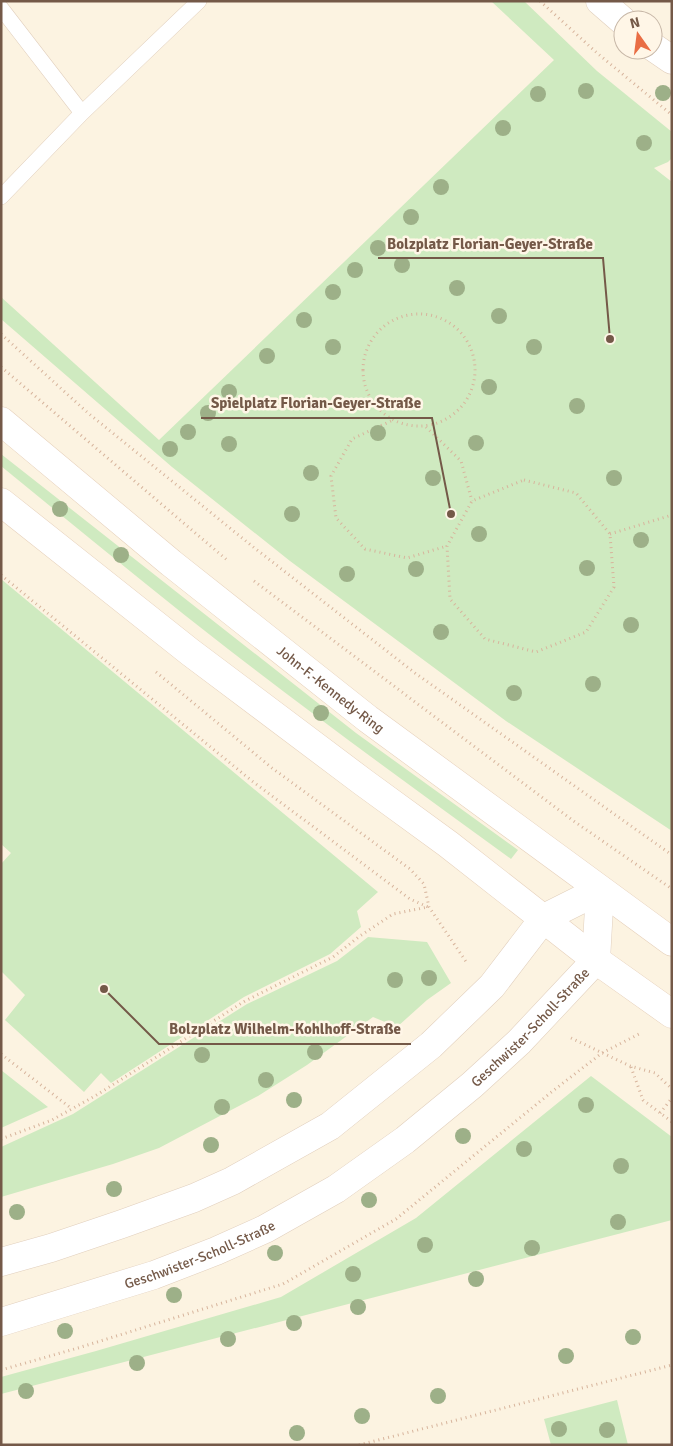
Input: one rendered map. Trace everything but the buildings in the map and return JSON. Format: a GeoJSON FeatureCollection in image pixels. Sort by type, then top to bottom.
{"type":"FeatureCollection","features":[{"type":"Feature","properties":{"kind":"main road"},"geometry":{"type":"LineString","coordinates":[[600,1],[613,12]]}},
{"type":"Feature","properties":{"kind":"main road","name":"John-F.-Kennedy-Ring"},"geometry":{"type":"LineString","coordinates":[[1,421],[171,563],[368,719],[672,942]]}},
{"type":"Feature","properties":{"kind":"main road"},"geometry":{"type":"LineString","coordinates":[[1,502],[190,652],[448,844],[596,960],[672,1014]]}},
{"type":"Feature","properties":{"kind":"main road"},"geometry":{"type":"LineString","coordinates":[[1,1262],[51,1248],[194,1198],[232,1182],[330,1126],[438,1038],[492,986],[544,918],[600,890]]}},
{"type":"Feature","properties":{"kind":"main road","name":"Geschwister-Scholl-Straße"},"geometry":{"type":"LineString","coordinates":[[1,1322],[154,1276],[265,1229],[336,1189],[405,1140],[472,1085],[519,1042],[596,960],[600,890]]}},
{"type":"Feature","properties":{"kind":"lane"},"geometry":{"type":"LineString","coordinates":[[1,198],[82,112],[199,1]]}},
{"type":"Feature","properties":{"kind":"lane"},"geometry":{"type":"LineString","coordinates":[[1,8],[82,112]]}},
{"type":"Feature","properties":{"kind":"path"},"geometry":{"type":"LineString","coordinates":[[540,1],[597,54],[672,115]]}},
{"type":"Feature","properties":{"kind":"path"},"geometry":{"type":"LineString","coordinates":[[391,421],[366,394],[363,359],[380,328],[413,312],[448,319],[472,346],[476,373],[476,382],[459,412],[426,427],[391,421],[352,439],[331,476],[336,518],[365,549],[407,558],[447,546]]}},
{"type":"Feature","properties":{"kind":"path"},"geometry":{"type":"LineString","coordinates":[[1,334],[88,413],[252,546],[369,637],[424,679],[672,855]]}},
{"type":"Feature","properties":{"kind":"path"},"geometry":{"type":"LineString","coordinates":[[1,367],[231,564]]}},
{"type":"Feature","properties":{"kind":"path"},"geometry":{"type":"LineString","coordinates":[[426,427],[461,461],[472,501]]}},
{"type":"Feature","properties":{"kind":"path"},"geometry":{"type":"LineString","coordinates":[[524,480],[576,493],[610,534],[614,587],[586,632],[536,652],[485,639],[450,599],[447,546],[472,501],[524,480]]}},
{"type":"Feature","properties":{"kind":"path"},"geometry":{"type":"LineString","coordinates":[[610,534],[672,515]]}},
{"type":"Feature","properties":{"kind":"path"},"geometry":{"type":"LineString","coordinates":[[1,575],[252,781],[410,899],[429,907]]}},
{"type":"Feature","properties":{"kind":"path"},"geometry":{"type":"LineString","coordinates":[[246,576],[567,816],[672,890]]}},
{"type":"Feature","properties":{"kind":"path"},"geometry":{"type":"LineString","coordinates":[[152,669],[272,768],[410,869],[424,884],[429,907]]}},
{"type":"Feature","properties":{"kind":"path"},"geometry":{"type":"LineString","coordinates":[[1,1139],[52,1120],[95,1096],[245,1001],[333,957],[393,914],[429,907]]}},
{"type":"Feature","properties":{"kind":"path"},"geometry":{"type":"LineString","coordinates":[[1,1054],[72,1109]]}},
{"type":"Feature","properties":{"kind":"path"},"geometry":{"type":"LineString","coordinates":[[672,1089],[655,1074],[630,1066],[643,1100],[672,1122]]}},
{"type":"Feature","properties":{"kind":"path"},"geometry":{"type":"LineString","coordinates":[[660,1113],[672,1098]]}},
{"type":"Feature","properties":{"kind":"path"},"geometry":{"type":"LineString","coordinates":[[359,1445],[672,1365]]}},
{"type":"Feature","properties":{"kind":"green space"},"geometry":{"type":"Polygon","coordinates":[[[491,1],[524,1],[597,71],[672,132],[672,158],[668,162],[654,168],[672,182],[672,831],[506,721],[290,561],[172,467],[1,319],[1,297],[159,440],[554,60],[491,1]]]}},
{"type":"Feature","properties":{"kind":"green space"},"geometry":{"type":"Polygon","coordinates":[[[1,454],[356,733],[518,850],[511,859],[298,702],[171,604],[1,466],[1,454]]]}},
{"type":"Feature","properties":{"kind":"green space"},"geometry":{"type":"Polygon","coordinates":[[[1,579],[378,892],[357,911],[361,927],[330,954],[244,997],[111,1083],[101,1073],[84,1092],[5,1020],[25,995],[1,971],[1,864],[11,853],[1,844],[1,579]]]}},
{"type":"Feature","properties":{"kind":"green space"},"geometry":{"type":"Polygon","coordinates":[[[368,937],[427,942],[451,983],[427,1000],[397,1027],[373,1017],[307,1065],[258,1096],[159,1148],[113,1164],[1,1197],[1,1147],[73,1114],[247,1004],[337,961],[368,937]]]}},
{"type":"Feature","properties":{"kind":"green space"},"geometry":{"type":"Polygon","coordinates":[[[1,1070],[48,1107],[1,1128],[1,1070]]]}},
{"type":"Feature","properties":{"kind":"green space"},"geometry":{"type":"Polygon","coordinates":[[[591,1076],[672,1137],[672,1220],[1,1394],[1,1377],[281,1297],[416,1218],[591,1076]]]}},
{"type":"Feature","properties":{"kind":"green space"},"geometry":{"type":"Polygon","coordinates":[[[617,1400],[628,1445],[551,1445],[544,1419],[617,1400]]]}},
{"type":"Feature","properties":{"kind":"place","name":"Bolzplatz Florian-Geyer-Straße"},"geometry":{"type":"Point","coordinates":[610,339]}},
{"type":"Feature","properties":{"kind":"place","name":"Spielplatz Florian-Geyer-Straße"},"geometry":{"type":"Point","coordinates":[451,514]}},
{"type":"Feature","properties":{"kind":"place","name":"Bolzplatz Wilhelm-Kohlhoff-Straße"},"geometry":{"type":"Point","coordinates":[104,989]}}]}
